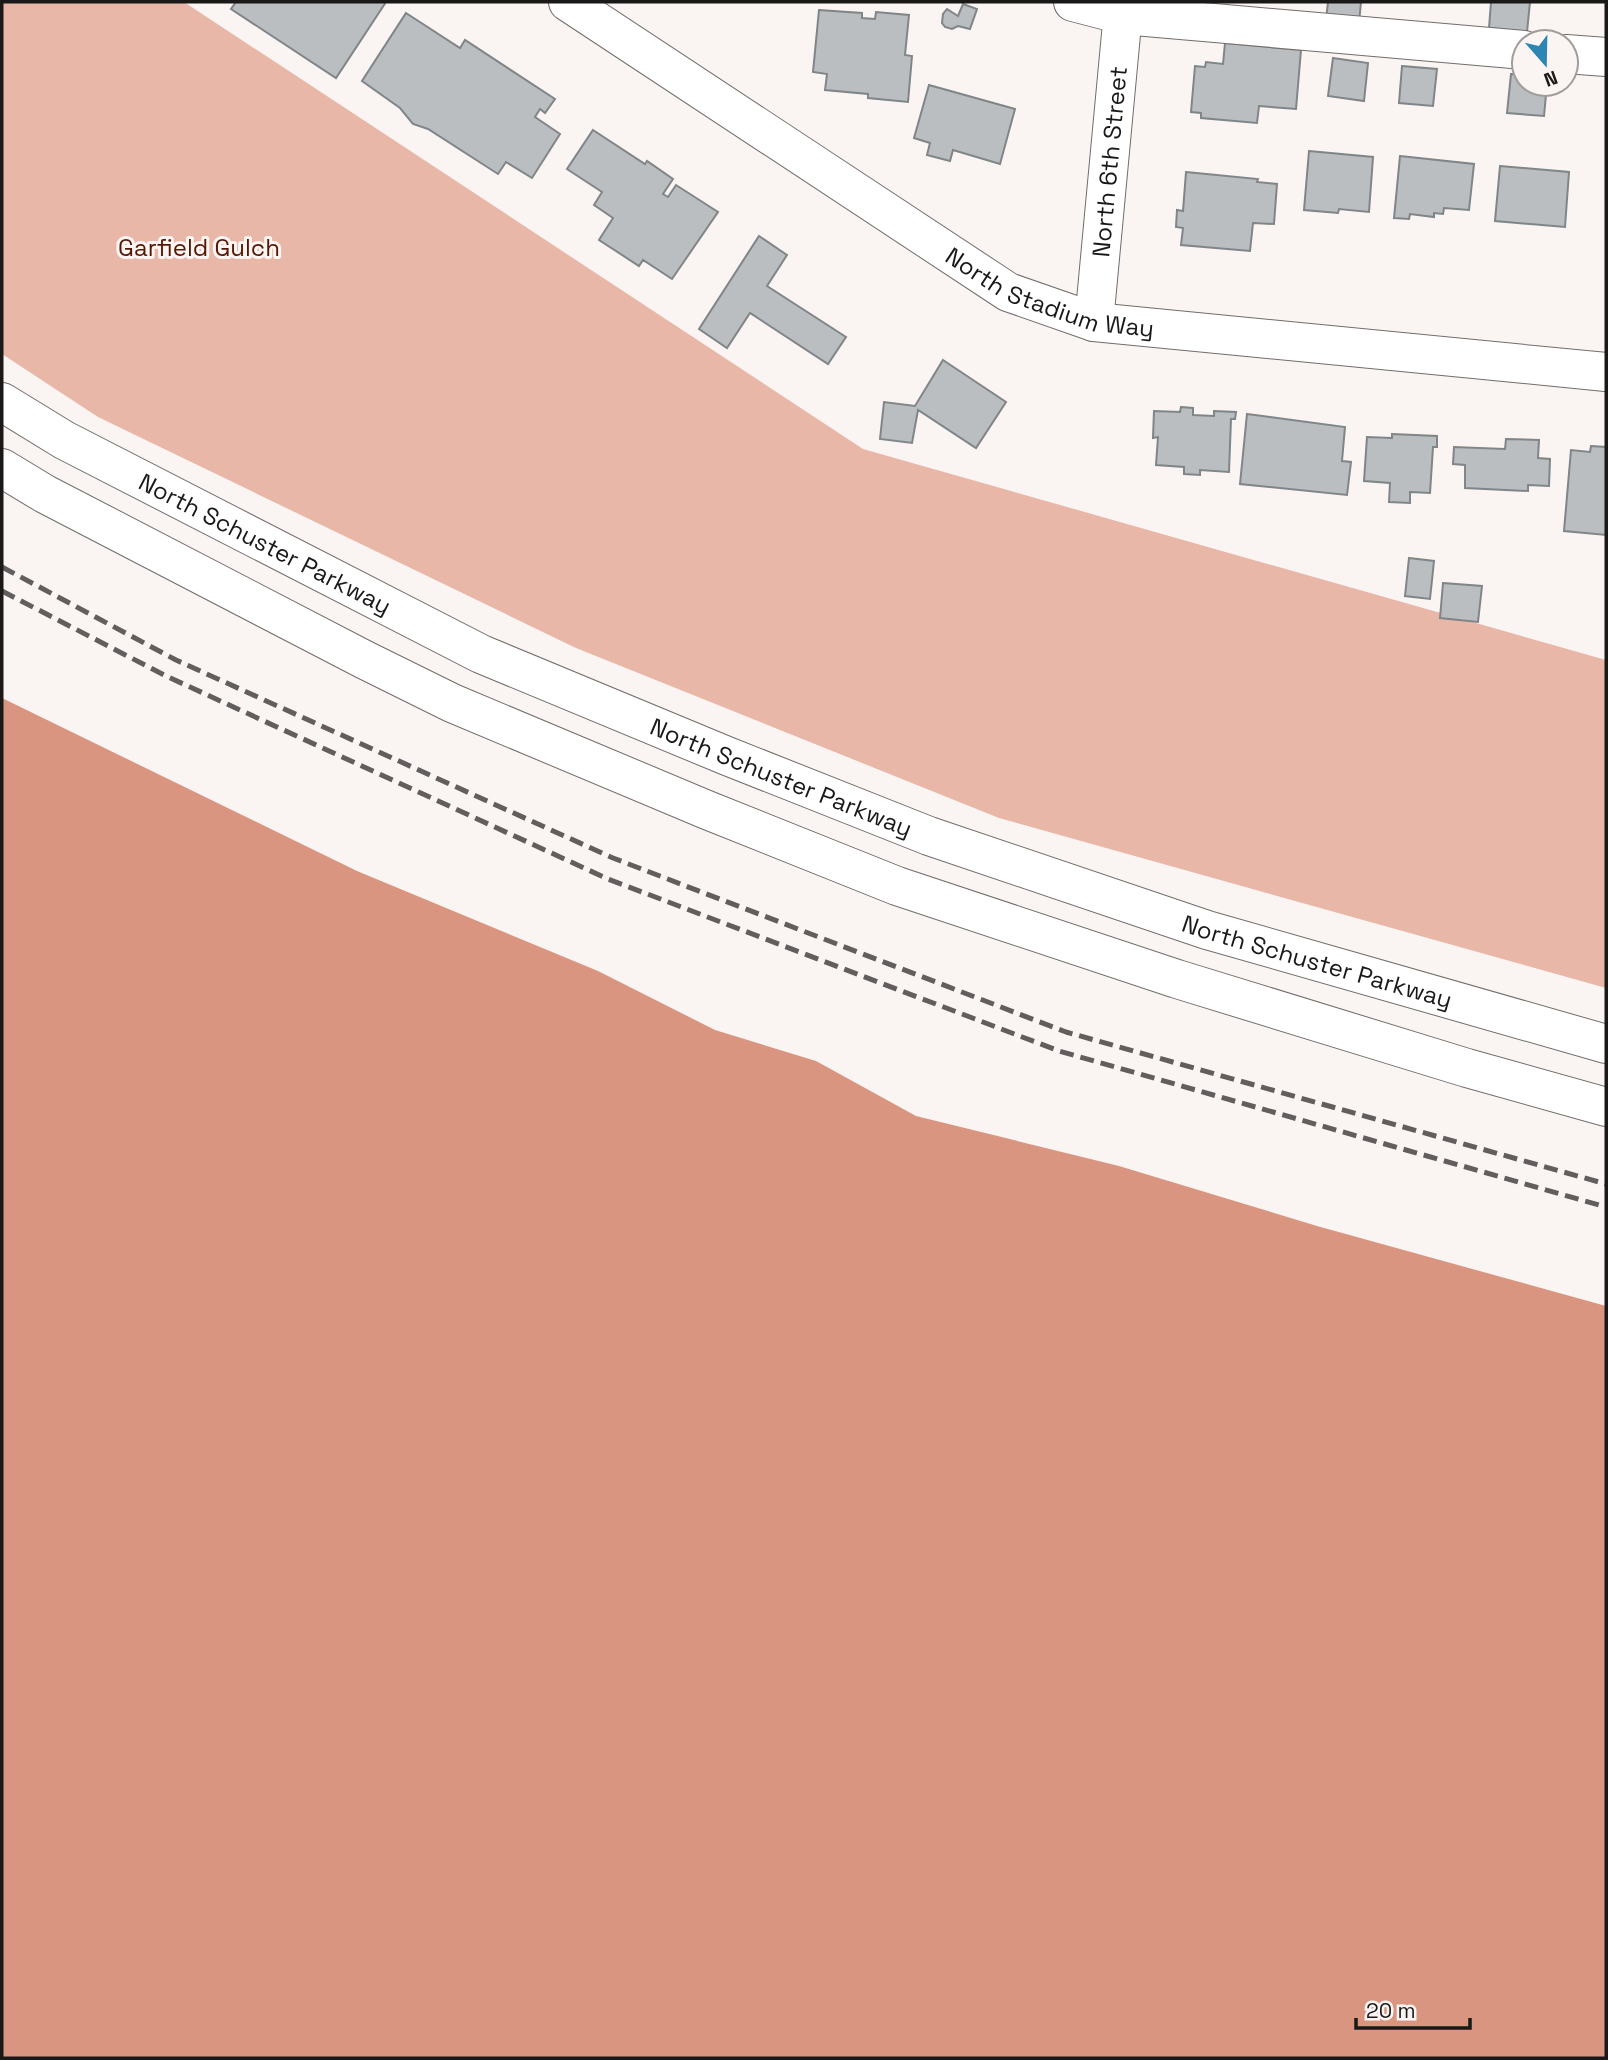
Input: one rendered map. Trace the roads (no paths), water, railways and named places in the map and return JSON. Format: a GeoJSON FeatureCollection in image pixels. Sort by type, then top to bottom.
{"type":"FeatureCollection","features":[{"type":"Feature","properties":{"kind":"main road","name":"North Stadium Way"},"geometry":{"type":"LineString","coordinates":[[568,2],[1008,292],[1094,322],[1606,372]]}},
{"type":"Feature","properties":{"kind":"main road"},"geometry":{"type":"LineString","coordinates":[[1073,2],[1510,49]]}},
{"type":"Feature","properties":{"kind":"main road","name":"North 6th Street"},"geometry":{"type":"LineString","coordinates":[[1094,322],[1123,8]]}},
{"type":"Feature","properties":{"kind":"main road"},"geometry":{"type":"LineString","coordinates":[[1580,55],[1606,57]]}},
{"type":"Feature","properties":{"kind":"main road","name":"North Schuster Parkway"},"geometry":{"type":"LineString","coordinates":[[2,402],[64,440],[481,654],[739,761],[929,836],[1206,930],[1606,1044]]}},
{"type":"Feature","properties":{"kind":"main road"},"geometry":{"type":"LineString","coordinates":[[2,468],[57,500],[452,703],[897,887],[1177,979],[1467,1068],[1606,1107]]}},
{"type":"Feature","properties":{"kind":"railway"},"geometry":{"type":"LineString","coordinates":[[2,567],[176,660],[613,858],[1066,1032],[1606,1184]]}},
{"type":"Feature","properties":{"kind":"railway"},"geometry":{"type":"LineString","coordinates":[[2,591],[166,676],[608,879],[1059,1051],[1606,1207]]}},
{"type":"Feature","properties":{"kind":"park label","name":"Garfield Gulch"},"geometry":{"type":"Point","coordinates":[199,247]}}]}
